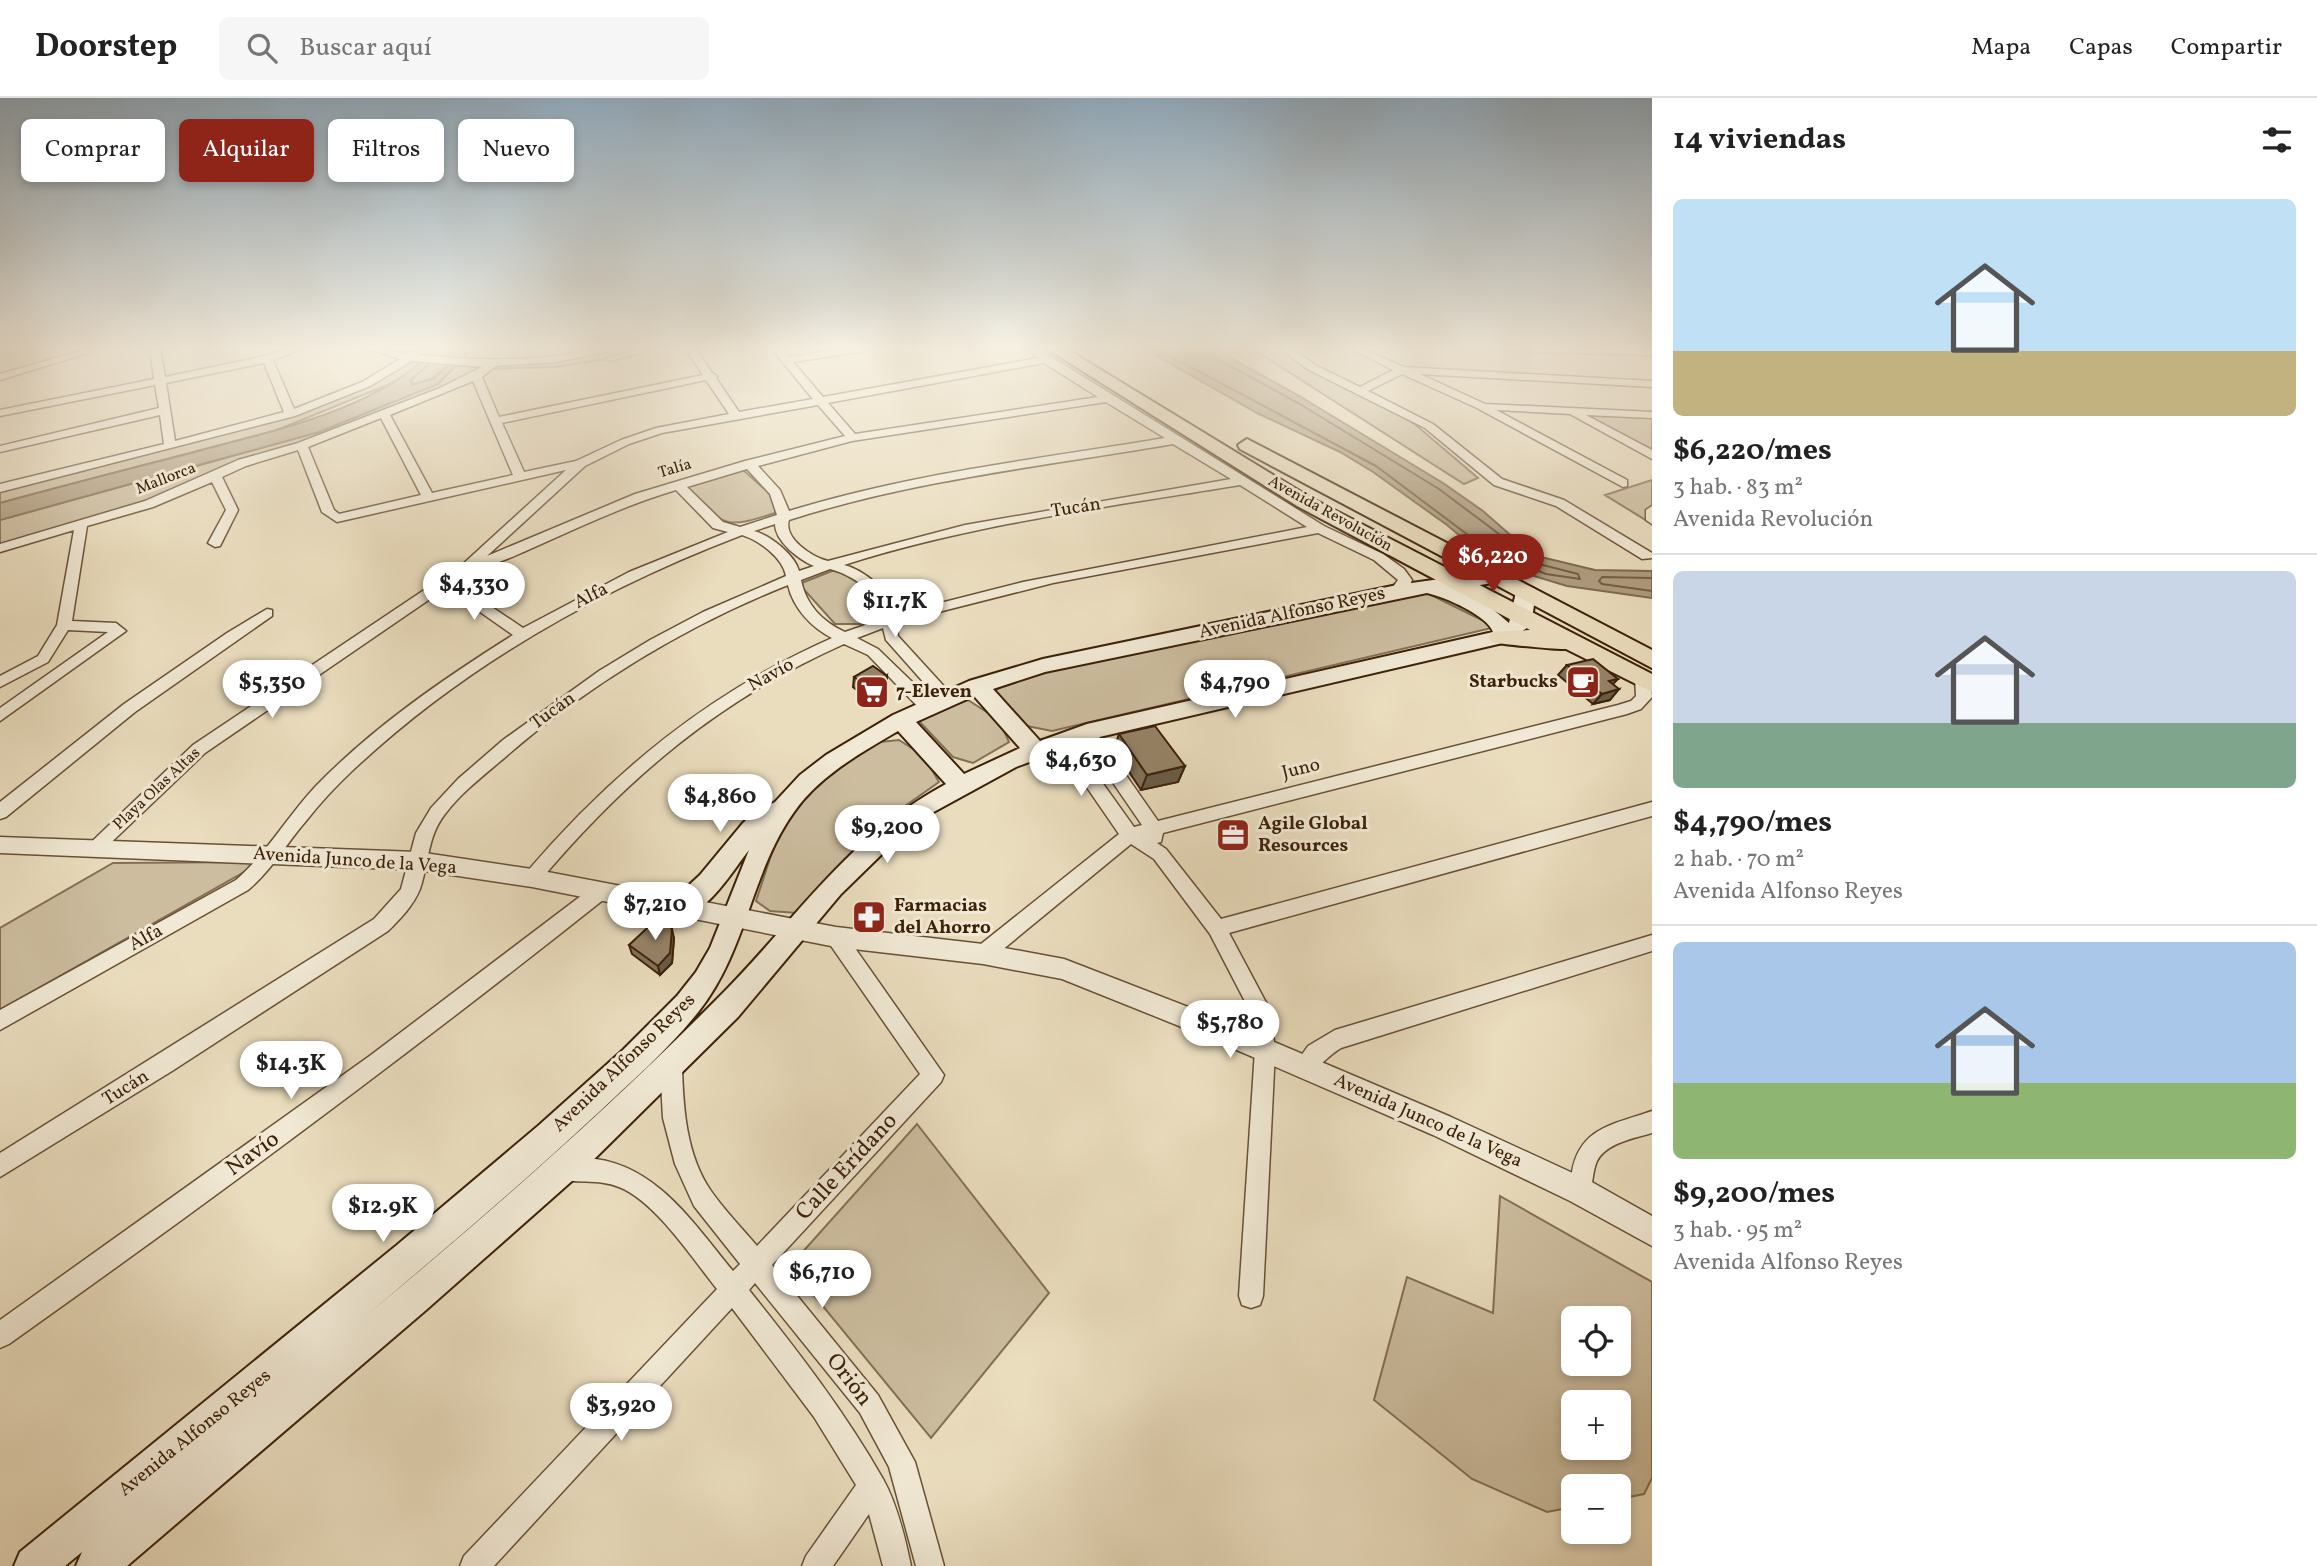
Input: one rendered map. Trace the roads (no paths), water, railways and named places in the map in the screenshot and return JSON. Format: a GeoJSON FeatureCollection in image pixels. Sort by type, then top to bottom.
{"type":"FeatureCollection","features":[{"type":"Feature","properties":{"kind":"main road"},"geometry":{"type":"LineString","coordinates":[[1147,417],[1360,547]]}},
{"type":"Feature","properties":{"kind":"main road","name":"Avenida Revolución"},"geometry":{"type":"LineString","coordinates":[[1157,417],[1304,502],[1462,583],[1525,604],[1649,674]]}},
{"type":"Feature","properties":{"kind":"main road","name":"Avenida Revolución"},"geometry":{"type":"LineString","coordinates":[[1198,417],[1323,488],[1498,577],[1525,604],[1598,655],[1649,674]]}},
{"type":"Feature","properties":{"kind":"main road"},"geometry":{"type":"LineString","coordinates":[[1244,478],[1304,502]]}},
{"type":"Feature","properties":{"kind":"main road","name":"Avenida Alfonso Reyes"},"geometry":{"type":"LineString","coordinates":[[34,1566],[391,1273],[600,1091],[691,1001],[717,959],[772,827],[785,806],[808,781],[829,765],[901,720],[937,702],[977,686],[1065,661],[1396,591],[1498,577]]}},
{"type":"Feature","properties":{"kind":"main road"},"geometry":{"type":"LineString","coordinates":[[1425,586],[1446,591],[1493,618],[1503,627],[1500,637],[1546,639],[1598,655]]}},
{"type":"Feature","properties":{"kind":"main road","name":"Avenida Alfonso Reyes"},"geometry":{"type":"LineString","coordinates":[[96,1566],[414,1298],[562,1169],[728,1008],[832,887],[873,847],[922,808],[1035,750],[1087,732],[1500,637],[1515,630],[1525,604]]}},
{"type":"Feature","properties":{"kind":"main road"},"geometry":{"type":"LineString","coordinates":[[977,686],[1035,750]]}},
{"type":"Feature","properties":{"kind":"main road"},"geometry":{"type":"LineString","coordinates":[[901,720],[961,786]]}},
{"type":"Feature","properties":{"kind":"main road"},"geometry":{"type":"LineString","coordinates":[[684,906],[708,887],[760,822],[785,806]]}},
{"type":"Feature","properties":{"kind":"street"},"geometry":{"type":"LineString","coordinates":[[0,449],[138,417]]}},
{"type":"Feature","properties":{"kind":"street"},"geometry":{"type":"LineString","coordinates":[[167,417],[170,446]]}},
{"type":"Feature","properties":{"kind":"street"},"geometry":{"type":"LineString","coordinates":[[0,488],[282,417]]}},
{"type":"Feature","properties":{"kind":"street","name":"Mallorca"},"geometry":{"type":"LineString","coordinates":[[0,548],[149,504],[242,463],[302,445],[377,417]]}},
{"type":"Feature","properties":{"kind":"street"},"geometry":{"type":"LineString","coordinates":[[385,417],[429,499]]}},
{"type":"Feature","properties":{"kind":"street"},"geometry":{"type":"LineString","coordinates":[[496,417],[520,477]]}},
{"type":"Feature","properties":{"kind":"street"},"geometry":{"type":"LineString","coordinates":[[497,421],[518,417]]}},
{"type":"Feature","properties":{"kind":"street","name":"Playa Olas Altas"},"geometry":{"type":"LineString","coordinates":[[92,850],[204,745],[468,567],[581,463],[625,442],[660,430],[727,417]]}},
{"type":"Feature","properties":{"kind":"street"},"geometry":{"type":"LineString","coordinates":[[835,417],[852,438]]}},
{"type":"Feature","properties":{"kind":"street","name":"Talía"},"geometry":{"type":"LineString","coordinates":[[468,567],[503,556],[601,512],[749,464],[852,438],[990,417]]}},
{"type":"Feature","properties":{"kind":"street"},"geometry":{"type":"LineString","coordinates":[[1138,417],[1244,478],[1319,529],[1360,547],[1401,574],[1405,584],[1396,591]]}},
{"type":"Feature","properties":{"kind":"street"},"geometry":{"type":"LineString","coordinates":[[1411,417],[1429,426],[1498,482],[1560,503],[1647,556]]}},
{"type":"Feature","properties":{"kind":"street"},"geometry":{"type":"LineString","coordinates":[[1500,417],[1623,483]]}},
{"type":"Feature","properties":{"kind":"street"},"geometry":{"type":"LineString","coordinates":[[1581,417],[1652,454]]}},
{"type":"Feature","properties":{"kind":"street","name":"Alfa"},"geometry":{"type":"LineString","coordinates":[[0,1021],[242,885],[275,854],[305,810],[361,753],[428,700],[523,634],[659,562],[785,518],[896,488],[1175,440]]}},
{"type":"Feature","properties":{"kind":"street"},"geometry":{"type":"LineString","coordinates":[[302,445],[328,512],[334,518],[345,518],[581,463]]}},
{"type":"Feature","properties":{"kind":"street"},"geometry":{"type":"LineString","coordinates":[[749,464],[783,502],[785,518],[780,527],[783,536],[811,560],[849,569],[863,578],[886,602],[891,621],[890,632],[896,644],[937,702]]}},
{"type":"Feature","properties":{"kind":"street"},"geometry":{"type":"LineString","coordinates":[[215,476],[232,510],[215,543]]}},
{"type":"Feature","properties":{"kind":"street","name":"Tucán"},"geometry":{"type":"LineString","coordinates":[[0,1166],[381,925],[407,900],[415,881],[424,836],[442,805],[534,724],[604,674],[674,633],[743,599],[829,565],[911,541],[980,525],[1244,478]]}},
{"type":"Feature","properties":{"kind":"street"},"geometry":{"type":"LineString","coordinates":[[678,485],[718,525],[761,539],[781,556],[791,566],[797,594],[820,626],[873,652],[937,702]]}},
{"type":"Feature","properties":{"kind":"street"},"geometry":{"type":"LineString","coordinates":[[1652,510],[1652,520]]}},
{"type":"Feature","properties":{"kind":"street"},"geometry":{"type":"LineString","coordinates":[[6,679],[43,659],[64,625],[81,525]]}},
{"type":"Feature","properties":{"kind":"street","name":"Navío"},"geometry":{"type":"LineString","coordinates":[[531,878],[585,816],[668,742],[753,684],[843,638],[995,591],[1319,529]]}},
{"type":"Feature","properties":{"kind":"street"},"geometry":{"type":"LineString","coordinates":[[446,582],[523,634]]}},
{"type":"Feature","properties":{"kind":"street"},"geometry":{"type":"LineString","coordinates":[[0,812],[95,732],[202,654],[267,614]]}},
{"type":"Feature","properties":{"kind":"street"},"geometry":{"type":"LineString","coordinates":[[0,716],[119,631],[117,628],[64,625]]}},
{"type":"Feature","properties":{"kind":"street","name":"Juno"},"geometry":{"type":"LineString","coordinates":[[983,954],[1130,835],[1620,710],[1636,705],[1644,697],[1649,674]]}},
{"type":"Feature","properties":{"kind":"street"},"geometry":{"type":"LineString","coordinates":[[6,679],[34,692]]}},
{"type":"Feature","properties":{"kind":"street"},"geometry":{"type":"LineString","coordinates":[[1087,732],[1153,828],[1160,854]]}},
{"type":"Feature","properties":{"kind":"street"},"geometry":{"type":"LineString","coordinates":[[1063,740],[1130,835],[1160,854],[1217,928],[1260,1010],[1265,1050],[1251,1296]]}},
{"type":"Feature","properties":{"kind":"street"},"geometry":{"type":"LineString","coordinates":[[1217,928],[1652,809]]}},
{"type":"Feature","properties":{"kind":"street","name":"Avenida Junco de la Vega"},"geometry":{"type":"LineString","coordinates":[[0,845],[418,861],[531,878],[836,937],[983,954],[1064,969],[1305,1066],[1580,1191],[1652,1233]]}},
{"type":"Feature","properties":{"kind":"street","name":"Navío"},"geometry":{"type":"LineString","coordinates":[[0,1335],[334,1096],[474,992],[601,891]]}},
{"type":"Feature","properties":{"kind":"street","name":"Calle Erídano"},"geometry":{"type":"LineString","coordinates":[[474,1566],[933,1075],[836,937]]}},
{"type":"Feature","properties":{"kind":"street"},"geometry":{"type":"LineString","coordinates":[[1305,1066],[1315,1053],[1335,1040],[1652,943]]}},
{"type":"Feature","properties":{"kind":"street","name":"Orión"},"geometry":{"type":"LineString","coordinates":[[671,1065],[672,1114],[687,1169],[702,1198],[869,1404],[901,1462],[930,1566]]}},
{"type":"Feature","properties":{"kind":"street"},"geometry":{"type":"LineString","coordinates":[[1580,1191],[1588,1154],[1595,1146],[1603,1140],[1652,1122]]}},
{"type":"Feature","properties":{"kind":"street","name":"Orión"},"geometry":{"type":"LineString","coordinates":[[562,1169],[590,1169],[615,1174],[634,1182],[660,1203],[733,1288],[839,1428],[872,1486],[897,1566]]}},
{"type":"Feature","properties":{"kind":"street"},"geometry":{"type":"LineString","coordinates":[[816,1566],[872,1486]]}},
{"type":"Feature","properties":{"kind":"water"},"geometry":{"type":"Polygon","coordinates":[[[319,417],[357,417],[319,432],[0,520],[0,503],[285,428],[319,417]]]}},
{"type":"Feature","properties":{"kind":"water"},"geometry":{"type":"Polygon","coordinates":[[[1264,417],[1333,417],[1443,483],[1483,511],[1524,547],[1541,557],[1595,570],[1652,571],[1652,598],[1567,586],[1514,570],[1484,556],[1447,525],[1340,452],[1264,417]]]}},
{"type":"Feature","properties":{"kind":"place","name":"Starbucks"},"geometry":{"type":"Point","coordinates":[1583,682]}},
{"type":"Feature","properties":{"kind":"place","name":"7-Eleven"},"geometry":{"type":"Point","coordinates":[872,692]}},
{"type":"Feature","properties":{"kind":"place","name":"Agile Global Resources"},"geometry":{"type":"Point","coordinates":[1233,835]}},
{"type":"Feature","properties":{"kind":"place","name":"Farmacias del Ahorro"},"geometry":{"type":"Point","coordinates":[869,917]}}]}
